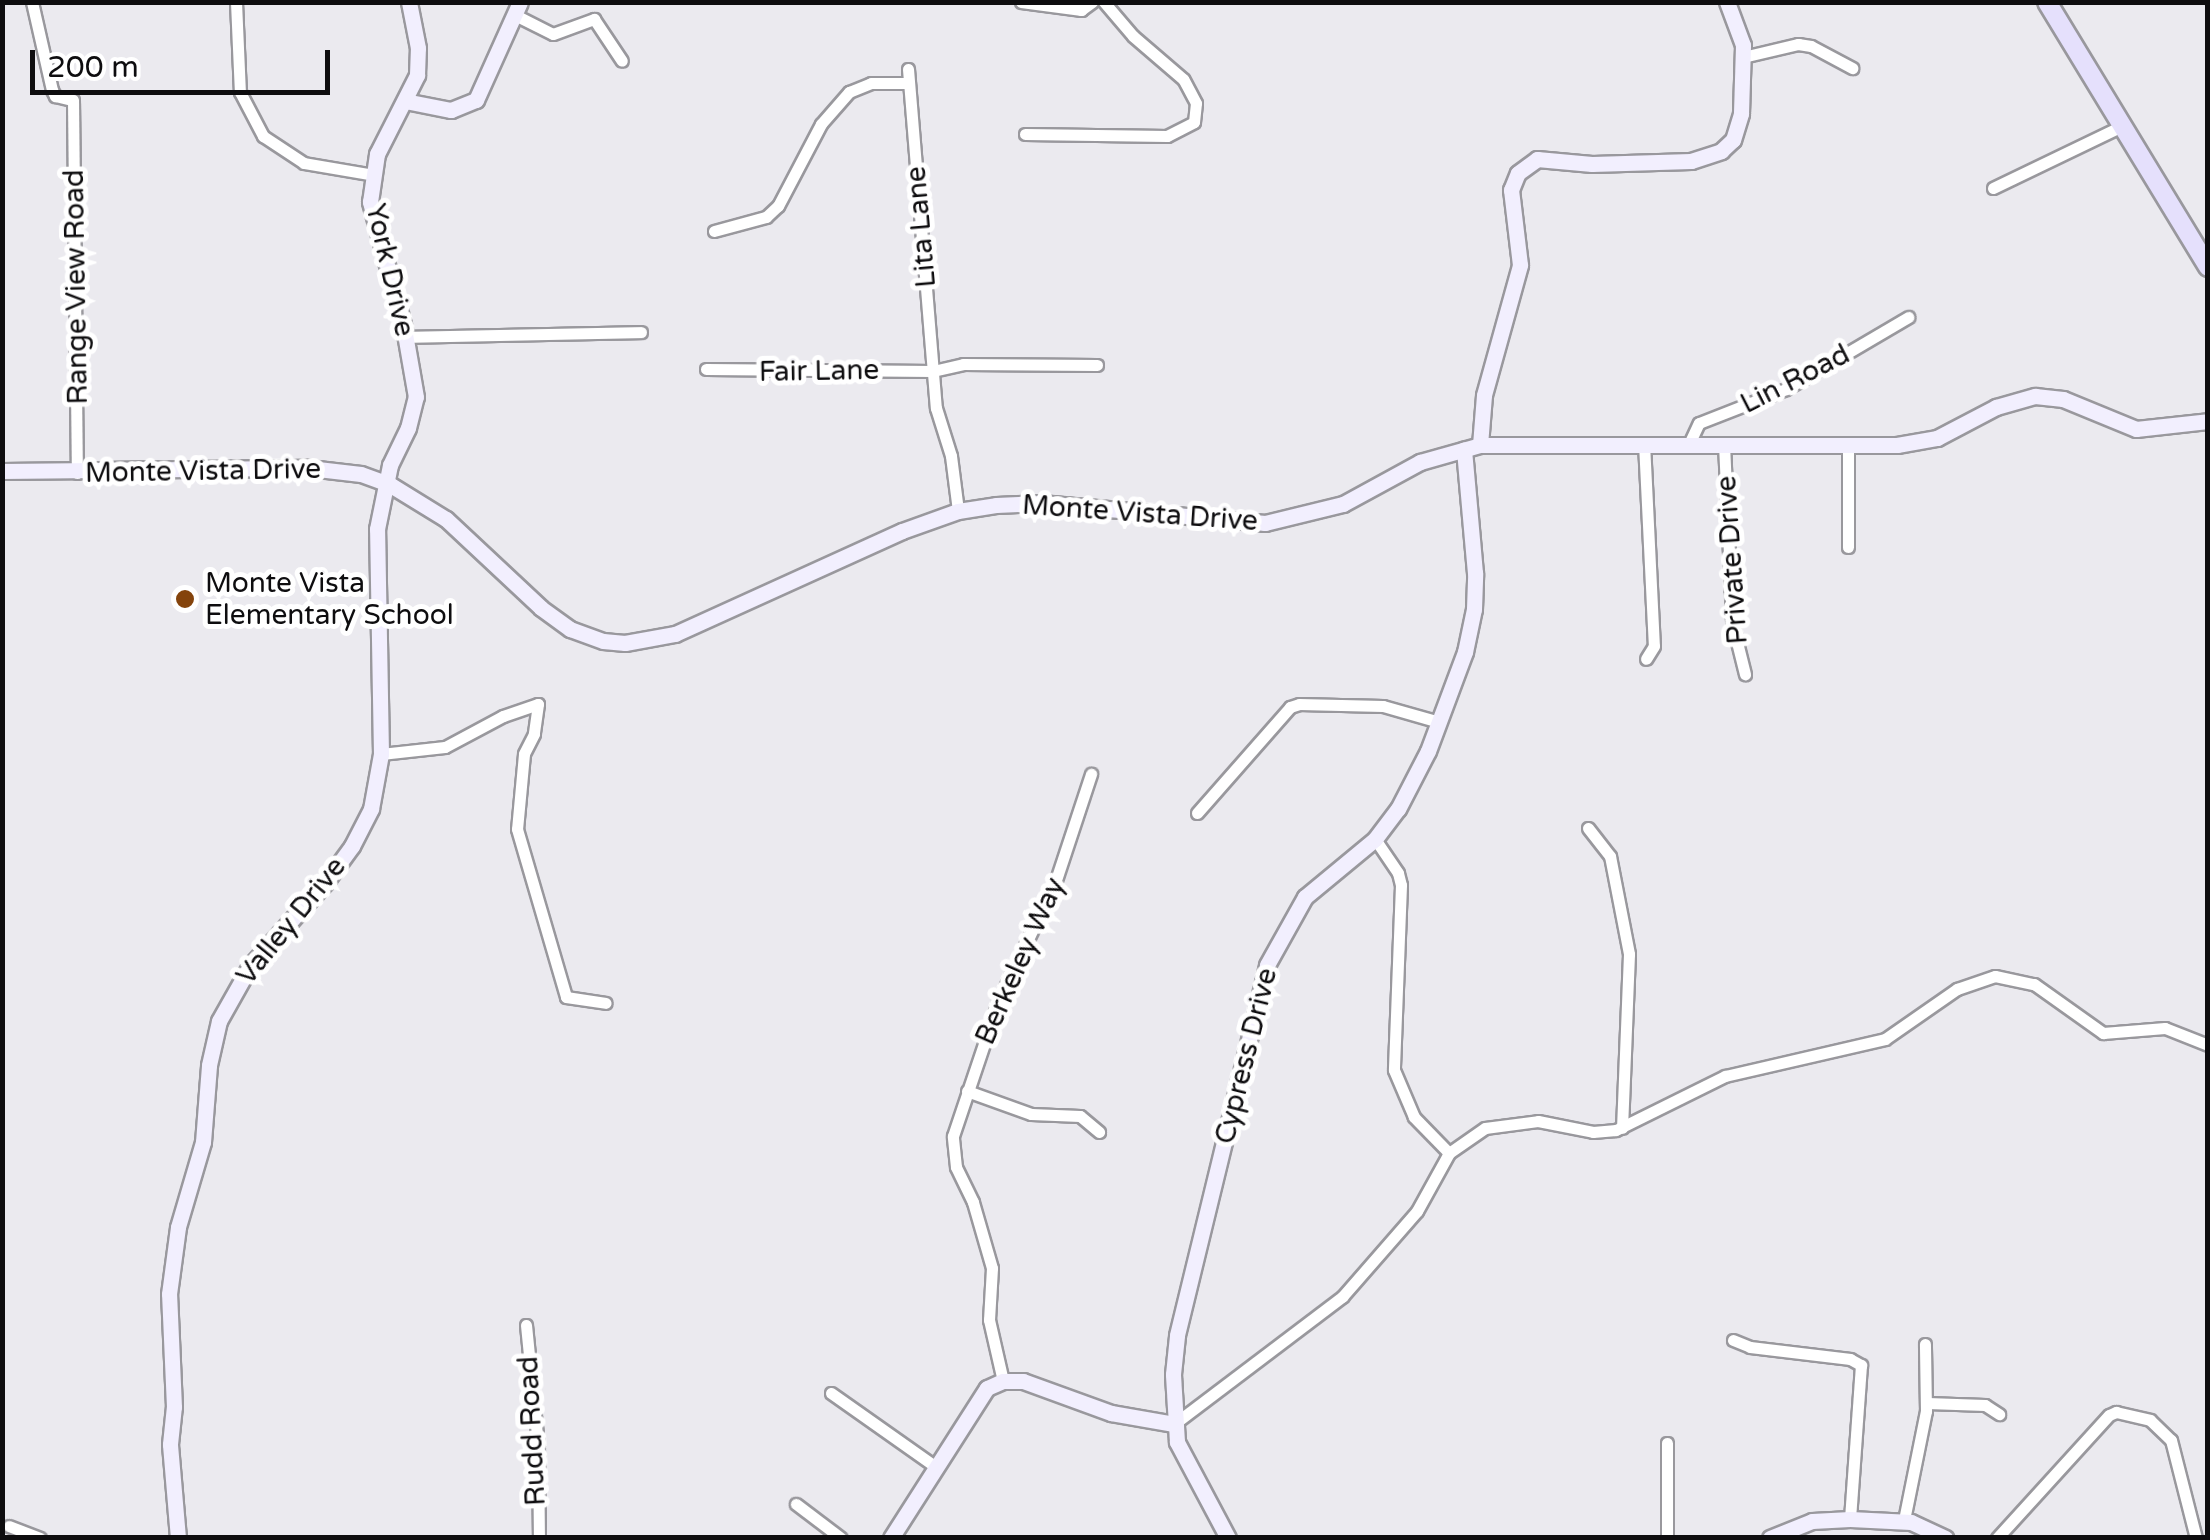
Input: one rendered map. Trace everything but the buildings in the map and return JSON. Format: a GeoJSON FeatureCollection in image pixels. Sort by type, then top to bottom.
{"type":"FeatureCollection","features":[{"type":"Feature","properties":{"kind":"main road","name":"York Drive"},"geometry":{"type":"LineString","coordinates":[[389,484],[390,465],[408,428],[416,397],[406,337],[372,219],[374,174],[384,135],[416,75],[418,48],[408,2]]}},
{"type":"Feature","properties":{"kind":"main road","name":"Cypress Drive"},"geometry":{"type":"LineString","coordinates":[[1174,1424],[1178,1334],[1267,965],[1305,897],[1375,839],[1418,775],[1465,652],[1474,609],[1472,447],[1520,264],[1511,190],[1518,172],[1537,159],[1592,164],[1690,160],[1721,150],[1737,130],[1743,56],[1740,30],[1728,2]]}},
{"type":"Feature","properties":{"kind":"main road"},"geometry":{"type":"LineString","coordinates":[[2048,2],[2208,267]]}},
{"type":"Feature","properties":{"kind":"main road"},"geometry":{"type":"LineString","coordinates":[[405,101],[451,110],[476,100],[487,83],[497,45],[517,8]]}},
{"type":"Feature","properties":{"kind":"main road","name":"Monte Vista Drive"},"geometry":{"type":"LineString","coordinates":[[2,471],[351,471],[389,484],[446,519],[541,608],[570,629],[603,641],[625,642],[675,634],[890,536],[958,510],[1041,503],[1265,523],[1343,504],[1420,462],[1472,447],[1644,443],[1848,446],[1922,442],[1996,407],[2035,396],[2072,402],[2128,428],[2163,429],[2208,422]]}},
{"type":"Feature","properties":{"kind":"main road","name":"Valley Drive"},"geometry":{"type":"LineString","coordinates":[[178,1538],[170,1444],[174,1394],[170,1278],[178,1227],[202,1142],[208,1065],[218,1022],[250,966],[325,883],[352,846],[371,809],[381,754],[377,528],[389,484]]}},
{"type":"Feature","properties":{"kind":"main road"},"geometry":{"type":"LineString","coordinates":[[891,1538],[987,1388],[1003,1381],[1024,1382],[1112,1413],[1174,1424],[1177,1442],[1228,1538]]}},
{"type":"Feature","properties":{"kind":"main road"},"geometry":{"type":"LineString","coordinates":[[1770,1538],[1812,1521],[1850,1518],[1904,1520],[1945,1538]]}},
{"type":"Feature","properties":{"kind":"street","name":"Range View Road"},"geometry":{"type":"LineString","coordinates":[[32,2],[52,90],[56,96],[73,100],[77,473]]}},
{"type":"Feature","properties":{"kind":"street"},"geometry":{"type":"LineString","coordinates":[[236,2],[240,92],[263,136],[304,163],[374,174]]}},
{"type":"Feature","properties":{"kind":"street"},"geometry":{"type":"LineString","coordinates":[[1021,2],[1081,10],[1092,2]]}},
{"type":"Feature","properties":{"kind":"street"},"geometry":{"type":"LineString","coordinates":[[1026,134],[1167,136],[1194,122],[1196,102],[1183,78],[1133,36],[1104,2]]}},
{"type":"Feature","properties":{"kind":"street"},"geometry":{"type":"LineString","coordinates":[[517,8],[554,34],[594,19],[622,62]]}},
{"type":"Feature","properties":{"kind":"street"},"geometry":{"type":"LineString","coordinates":[[1743,56],[1798,44],[1811,46],[1852,68]]}},
{"type":"Feature","properties":{"kind":"street","name":"Lita Lane"},"geometry":{"type":"LineString","coordinates":[[908,70],[936,408],[951,456],[958,510]]}},
{"type":"Feature","properties":{"kind":"street"},"geometry":{"type":"LineString","coordinates":[[714,231],[766,217],[778,206],[821,124],[849,92],[872,83],[909,84]]}},
{"type":"Feature","properties":{"kind":"street"},"geometry":{"type":"LineString","coordinates":[[1993,188],[2122,126]]}},
{"type":"Feature","properties":{"kind":"street","name":"Lin Road"},"geometry":{"type":"LineString","coordinates":[[1690,444],[1699,422],[1786,390],[1908,316]]}},
{"type":"Feature","properties":{"kind":"street"},"geometry":{"type":"LineString","coordinates":[[406,337],[641,332]]}},
{"type":"Feature","properties":{"kind":"street"},"geometry":{"type":"LineString","coordinates":[[933,370],[963,364],[1098,365]]}},
{"type":"Feature","properties":{"kind":"street","name":"Fair Lane"},"geometry":{"type":"LineString","coordinates":[[706,369],[933,370]]}},
{"type":"Feature","properties":{"kind":"street"},"geometry":{"type":"LineString","coordinates":[[1644,443],[1654,646],[1646,659]]}},
{"type":"Feature","properties":{"kind":"street","name":"Private Drive"},"geometry":{"type":"LineString","coordinates":[[1724,444],[1732,622],[1745,674]]}},
{"type":"Feature","properties":{"kind":"street"},"geometry":{"type":"LineString","coordinates":[[1848,446],[1848,547]]}},
{"type":"Feature","properties":{"kind":"street"},"geometry":{"type":"LineString","coordinates":[[1197,814],[1290,708],[1310,702],[1382,706],[1438,722]]}},
{"type":"Feature","properties":{"kind":"street"},"geometry":{"type":"LineString","coordinates":[[381,754],[445,747],[538,704],[534,734],[524,754],[519,840],[566,998],[606,1003]]}},
{"type":"Feature","properties":{"kind":"street","name":"Berkeley Way"},"geometry":{"type":"LineString","coordinates":[[1003,1381],[989,1320],[992,1268],[973,1202],[956,1168],[953,1136],[998,1002],[1055,883],[1091,774]]}},
{"type":"Feature","properties":{"kind":"street"},"geometry":{"type":"LineString","coordinates":[[1588,828],[1610,856],[1628,954],[1622,1128]]}},
{"type":"Feature","properties":{"kind":"street"},"geometry":{"type":"LineString","coordinates":[[1375,839],[1401,886],[1394,1070],[1414,1117],[1448,1153]]}},
{"type":"Feature","properties":{"kind":"street"},"geometry":{"type":"LineString","coordinates":[[1174,1424],[1342,1297],[1417,1211],[1448,1153],[1470,1135],[1503,1123],[1538,1120],[1592,1132],[1622,1128],[1725,1076],[1885,1040],[1958,988],[1994,976],[2034,984],[2103,1033],[2165,1028],[2208,1046]]}},
{"type":"Feature","properties":{"kind":"street"},"geometry":{"type":"LineString","coordinates":[[967,1091],[1031,1114],[1080,1116],[1099,1132]]}},
{"type":"Feature","properties":{"kind":"street","name":"Rudd Road"},"geometry":{"type":"LineString","coordinates":[[526,1325],[538,1446],[539,1538]]}},
{"type":"Feature","properties":{"kind":"street"},"geometry":{"type":"LineString","coordinates":[[1734,1340],[1750,1346],[1850,1359],[1861,1365],[1850,1518]]}},
{"type":"Feature","properties":{"kind":"street"},"geometry":{"type":"LineString","coordinates":[[1904,1520],[1927,1402],[1925,1344]]}},
{"type":"Feature","properties":{"kind":"street"},"geometry":{"type":"LineString","coordinates":[[832,1393],[936,1468]]}},
{"type":"Feature","properties":{"kind":"street"},"geometry":{"type":"LineString","coordinates":[[1927,1402],[1985,1405],[1999,1414]]}},
{"type":"Feature","properties":{"kind":"street"},"geometry":{"type":"LineString","coordinates":[[1997,1538],[2116,1412],[2143,1417],[2171,1440],[2196,1538]]}},
{"type":"Feature","properties":{"kind":"street"},"geometry":{"type":"LineString","coordinates":[[1667,1443],[1667,1538]]}},
{"type":"Feature","properties":{"kind":"street"},"geometry":{"type":"LineString","coordinates":[[796,1504],[841,1538]]}},
{"type":"Feature","properties":{"kind":"street"},"geometry":{"type":"LineString","coordinates":[[9,1526],[40,1538]]}},
{"type":"Feature","properties":{"kind":"railway"},"geometry":{"type":"LineString","coordinates":[[2204,2],[2208,5]]}},
{"type":"Feature","properties":{"kind":"place","name":"Monte Vista Elementary School"},"geometry":{"type":"Point","coordinates":[185,599]}}]}
